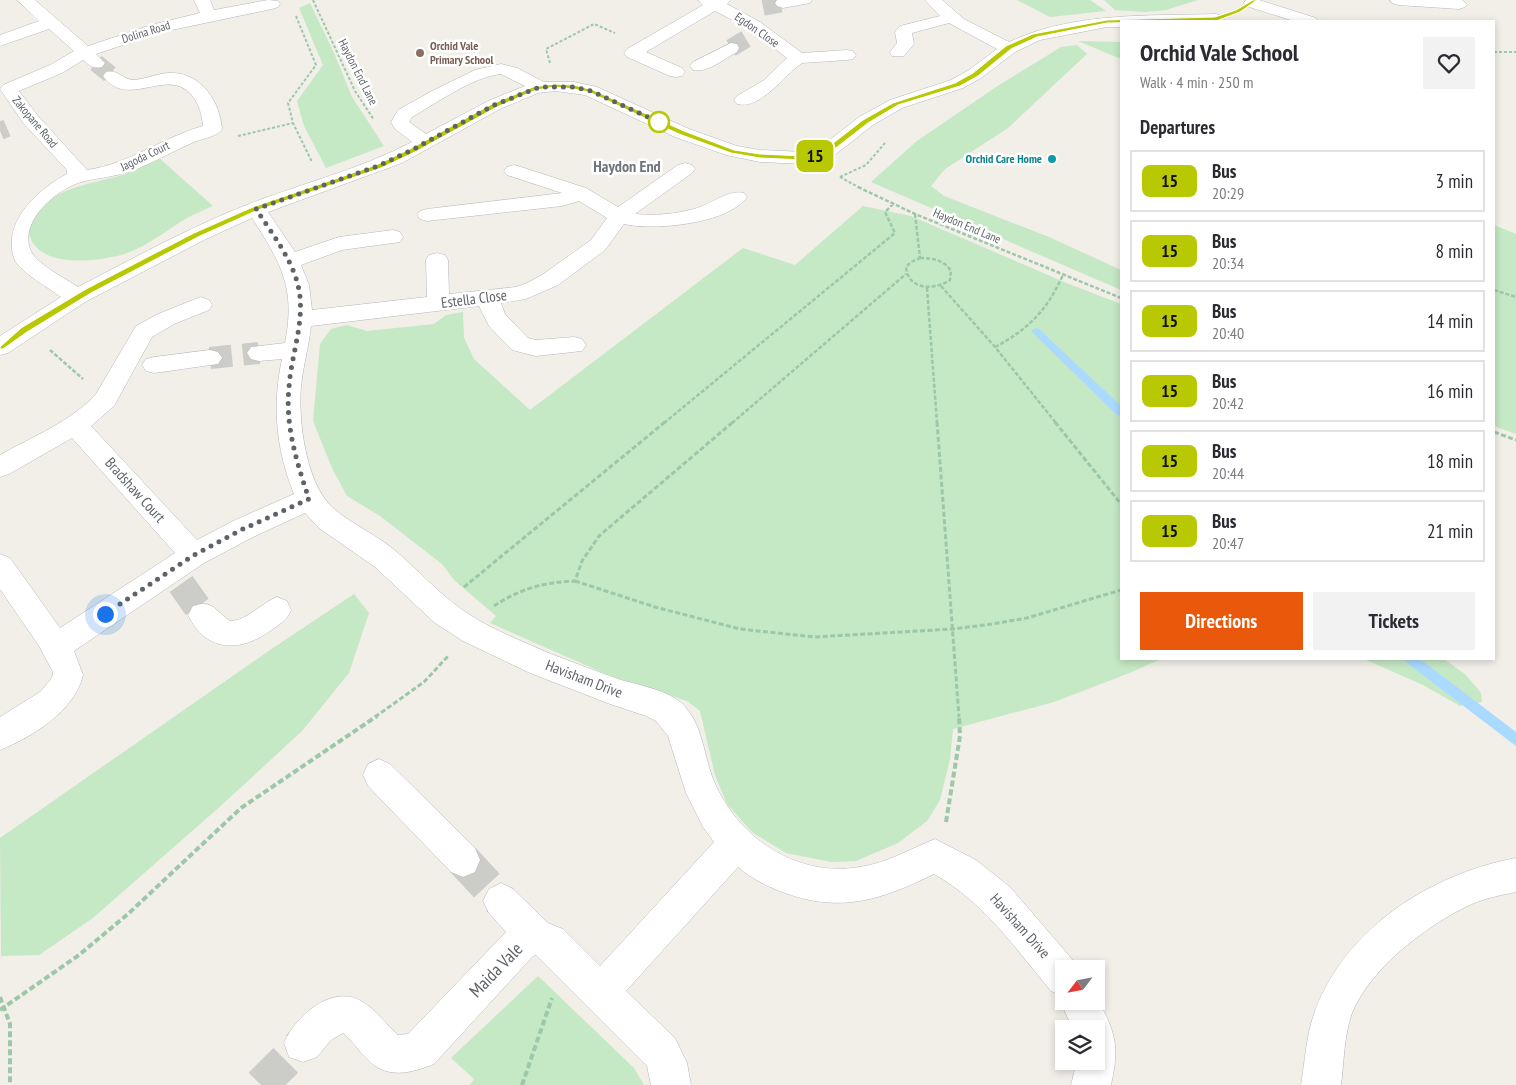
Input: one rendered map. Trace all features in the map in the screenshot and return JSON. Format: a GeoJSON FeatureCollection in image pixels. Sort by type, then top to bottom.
{"type":"FeatureCollection","features":[{"type":"Feature","properties":{"kind":"street"},"geometry":{"type":"LineString","coordinates":[[25,0],[91,57]]}},
{"type":"Feature","properties":{"kind":"street"},"geometry":{"type":"LineString","coordinates":[[202,0],[208,16]]}},
{"type":"Feature","properties":{"kind":"street"},"geometry":{"type":"LineString","coordinates":[[783,4],[804,0]]}},
{"type":"Feature","properties":{"kind":"street"},"geometry":{"type":"LineString","coordinates":[[933,0],[950,18],[971,31],[1008,48]]}},
{"type":"Feature","properties":{"kind":"street"},"geometry":{"type":"LineString","coordinates":[[1398,0],[1459,4]]}},
{"type":"Feature","properties":{"kind":"street"},"geometry":{"type":"LineString","coordinates":[[1430,2],[1439,20]]}},
{"type":"Feature","properties":{"kind":"street","name":"Dolina Road"},"geometry":{"type":"LineString","coordinates":[[91,57],[157,28],[272,4]]}},
{"type":"Feature","properties":{"kind":"street"},"geometry":{"type":"LineString","coordinates":[[676,72],[633,53],[719,4],[755,8]]}},
{"type":"Feature","properties":{"kind":"street","name":"Egdon Close"},"geometry":{"type":"LineString","coordinates":[[719,4],[762,31],[798,58],[788,64],[770,84],[743,100]]}},
{"type":"Feature","properties":{"kind":"street"},"geometry":{"type":"LineString","coordinates":[[1212,20],[1244,7],[1305,20]]}},
{"type":"Feature","properties":{"kind":"street"},"geometry":{"type":"LineString","coordinates":[[898,52],[906,44],[903,32],[906,29],[950,18]]}},
{"type":"Feature","properties":{"kind":"street"},"geometry":{"type":"LineString","coordinates":[[0,41],[52,22]]}},
{"type":"Feature","properties":{"kind":"street"},"geometry":{"type":"LineString","coordinates":[[419,147],[400,122],[400,118],[404,114],[480,75],[494,70],[503,70],[547,86],[574,87],[591,91],[682,133],[733,151],[788,158],[814,156],[825,153],[837,146],[880,112],[896,104],[957,84],[976,74],[1008,48],[1035,36],[1107,22],[1120,22]]}},
{"type":"Feature","properties":{"kind":"street"},"geometry":{"type":"LineString","coordinates":[[1072,28],[1120,32]]}},
{"type":"Feature","properties":{"kind":"street"},"geometry":{"type":"LineString","coordinates":[[746,39],[762,31]]}},
{"type":"Feature","properties":{"kind":"street"},"geometry":{"type":"LineString","coordinates":[[699,66],[731,48]]}},
{"type":"Feature","properties":{"kind":"street"},"geometry":{"type":"LineString","coordinates":[[798,58],[847,55]]}},
{"type":"Feature","properties":{"kind":"street","name":"Zakopane Road"},"geometry":{"type":"LineString","coordinates":[[76,177],[77,169],[70,160],[23,123],[4,91],[56,69],[91,57]]}},
{"type":"Feature","properties":{"kind":"street"},"geometry":{"type":"LineString","coordinates":[[112,76],[126,84],[136,84],[165,78],[178,78],[185,81],[199,91],[209,105],[212,129],[229,138]]}},
{"type":"Feature","properties":{"kind":"street"},"geometry":{"type":"LineString","coordinates":[[0,347],[77,297],[197,235],[256,209],[378,166],[419,147],[494,105],[547,86]]}},
{"type":"Feature","properties":{"kind":"street","name":"Jagoda Court"},"geometry":{"type":"LineString","coordinates":[[76,177],[118,170],[140,161],[178,140],[212,129]]}},
{"type":"Feature","properties":{"kind":"street","name":"Estella Close"},"geometry":{"type":"LineString","coordinates":[[300,319],[518,294],[535,288],[550,280],[598,245],[620,215],[684,169]]}},
{"type":"Feature","properties":{"kind":"street"},"geometry":{"type":"LineString","coordinates":[[514,171],[561,178],[578,192],[633,220],[647,221],[698,214],[727,205],[737,197]]}},
{"type":"Feature","properties":{"kind":"street"},"geometry":{"type":"LineString","coordinates":[[76,177],[40,197],[8,221],[12,230],[13,241],[25,258],[77,297]]}},
{"type":"Feature","properties":{"kind":"street"},"geometry":{"type":"LineString","coordinates":[[427,215],[562,200],[578,192]]}},
{"type":"Feature","properties":{"kind":"street","name":"Havisham Drive"},"geometry":{"type":"LineString","coordinates":[[256,209],[274,235],[288,262],[300,295],[300,319],[288,387],[291,439],[309,499],[332,524],[372,548],[439,608],[471,631],[561,671],[666,709],[679,723],[701,791],[716,818],[735,844],[763,865],[783,875],[812,885],[837,888],[885,878],[935,856],[964,872],[998,899],[1055,967]]}},
{"type":"Feature","properties":{"kind":"street"},"geometry":{"type":"LineString","coordinates":[[288,262],[340,244],[393,236]]}},
{"type":"Feature","properties":{"kind":"street"},"geometry":{"type":"LineString","coordinates":[[437,260],[438,303]]}},
{"type":"Feature","properties":{"kind":"street"},"geometry":{"type":"LineString","coordinates":[[489,297],[491,310],[497,320],[520,344],[536,348],[574,345]]}},
{"type":"Feature","properties":{"kind":"street"},"geometry":{"type":"LineString","coordinates":[[0,467],[75,425],[98,408],[105,400],[144,332],[166,319],[201,306]]}},
{"type":"Feature","properties":{"kind":"street"},"geometry":{"type":"LineString","coordinates":[[259,354],[295,350]]}},
{"type":"Feature","properties":{"kind":"street"},"geometry":{"type":"LineString","coordinates":[[154,365],[210,358]]}},
{"type":"Feature","properties":{"kind":"street","name":"Bradshaw Court"},"geometry":{"type":"LineString","coordinates":[[75,425],[194,555]]}},
{"type":"Feature","properties":{"kind":"street"},"geometry":{"type":"LineString","coordinates":[[55,647],[176,577],[194,555],[243,529],[309,499]]}},
{"type":"Feature","properties":{"kind":"street"},"geometry":{"type":"LineString","coordinates":[[0,566],[66,663],[68,673],[57,696],[39,710],[0,734]]}},
{"type":"Feature","properties":{"kind":"street"},"geometry":{"type":"LineString","coordinates":[[203,616],[222,634],[233,635],[244,631],[277,610]]}},
{"type":"Feature","properties":{"kind":"street"},"geometry":{"type":"LineString","coordinates":[[379,775],[463,860]]}},
{"type":"Feature","properties":{"kind":"street"},"geometry":{"type":"LineString","coordinates":[[600,993],[735,844]]}},
{"type":"Feature","properties":{"kind":"street"},"geometry":{"type":"LineString","coordinates":[[1320,1085],[1333,1013],[1353,976],[1386,940],[1429,906],[1476,884],[1516,875]]}},
{"type":"Feature","properties":{"kind":"street"},"geometry":{"type":"LineString","coordinates":[[501,901],[536,936]]}},
{"type":"Feature","properties":{"kind":"street","name":"Maida Vale"},"geometry":{"type":"LineString","coordinates":[[303,1042],[320,1024],[334,1015],[348,1014],[364,1026],[376,1044],[391,1054],[407,1055],[420,1050],[522,941],[536,936],[550,942],[661,1052],[676,1078]]}},
{"type":"Feature","properties":{"kind":"street"},"geometry":{"type":"LineString","coordinates":[[1091,1085],[1094,1070]]}},
{"type":"Feature","properties":{"kind":"path","name":"Haydon End Lane"},"geometry":{"type":"LineString","coordinates":[[314,0],[363,105],[376,123],[393,139],[419,147]]}},
{"type":"Feature","properties":{"kind":"path"},"geometry":{"type":"LineString","coordinates":[[293,10],[316,65],[288,104],[293,123],[323,185]]}},
{"type":"Feature","properties":{"kind":"path"},"geometry":{"type":"LineString","coordinates":[[547,86],[546,49],[594,24],[645,46]]}},
{"type":"Feature","properties":{"kind":"path"},"geometry":{"type":"LineString","coordinates":[[1495,52],[1516,52]]}},
{"type":"Feature","properties":{"kind":"path"},"geometry":{"type":"LineString","coordinates":[[229,138],[293,123]]}},
{"type":"Feature","properties":{"kind":"path","name":"Haydon End Lane"},"geometry":{"type":"LineString","coordinates":[[814,156],[840,177],[893,204],[1120,298]]}},
{"type":"Feature","properties":{"kind":"path"},"geometry":{"type":"LineString","coordinates":[[834,177],[840,177]]}},
{"type":"Feature","properties":{"kind":"path"},"geometry":{"type":"LineString","coordinates":[[439,608],[895,233],[885,212],[893,204]]}},
{"type":"Feature","properties":{"kind":"path"},"geometry":{"type":"LineString","coordinates":[[915,214],[920,258]]}},
{"type":"Feature","properties":{"kind":"path"},"geometry":{"type":"LineString","coordinates":[[574,581],[582,561],[598,536],[906,274],[908,264],[920,258],[934,259],[949,267],[951,271],[950,280],[941,286],[926,288],[915,284],[906,274]]}},
{"type":"Feature","properties":{"kind":"path"},"geometry":{"type":"LineString","coordinates":[[995,347],[1025,330],[1041,314],[1054,297],[1063,275]]}},
{"type":"Feature","properties":{"kind":"path"},"geometry":{"type":"LineString","coordinates":[[941,286],[995,347],[1120,503]]}},
{"type":"Feature","properties":{"kind":"path"},"geometry":{"type":"LineString","coordinates":[[926,288],[960,736],[949,813],[935,856]]}},
{"type":"Feature","properties":{"kind":"path"},"geometry":{"type":"LineString","coordinates":[[1495,290],[1516,297]]}},
{"type":"Feature","properties":{"kind":"path"},"geometry":{"type":"LineString","coordinates":[[24,330],[40,340],[105,400]]}},
{"type":"Feature","properties":{"kind":"path"},"geometry":{"type":"LineString","coordinates":[[1495,432],[1516,440]]}},
{"type":"Feature","properties":{"kind":"path"},"geometry":{"type":"LineString","coordinates":[[2,1009],[72,960],[128,914],[241,808],[424,682],[487,611],[519,591],[544,583],[574,581],[698,619],[740,629],[814,637],[953,630],[1027,618],[1120,590]]}},
{"type":"Feature","properties":{"kind":"path"},"geometry":{"type":"LineString","coordinates":[[522,1085],[566,958]]}},
{"type":"Feature","properties":{"kind":"path"},"geometry":{"type":"LineString","coordinates":[[0,997],[2,1009],[10,1024],[10,1085]]}},
{"type":"Feature","properties":{"kind":"green space"},"geometry":{"type":"Polygon","coordinates":[[[1017,0],[1090,0],[1106,11],[1050,17],[1017,0]]]}},
{"type":"Feature","properties":{"kind":"green space"},"geometry":{"type":"Polygon","coordinates":[[[1104,0],[1198,0],[1166,10],[1145,12],[1115,10],[1104,0]]]}},
{"type":"Feature","properties":{"kind":"green space"},"geometry":{"type":"Polygon","coordinates":[[[310,3],[334,53],[352,97],[384,146],[326,168],[304,126],[297,101],[323,65],[299,8],[310,3]]]}},
{"type":"Feature","properties":{"kind":"green space"},"geometry":{"type":"Polygon","coordinates":[[[1078,41],[1120,42],[1120,59],[1078,41]]]}},
{"type":"Feature","properties":{"kind":"green space"},"geometry":{"type":"Polygon","coordinates":[[[1077,45],[1087,54],[1008,128],[945,169],[931,186],[944,196],[1049,237],[1120,270],[1120,290],[871,182],[917,141],[996,87],[1061,47],[1077,45]]]}},
{"type":"Feature","properties":{"kind":"green space"},"geometry":{"type":"Polygon","coordinates":[[[159,158],[213,206],[185,219],[140,248],[122,255],[102,259],[78,261],[54,257],[44,253],[30,237],[31,222],[47,202],[56,196],[76,187],[133,172],[159,158]]]}},
{"type":"Feature","properties":{"kind":"green space"},"geometry":{"type":"Polygon","coordinates":[[[863,206],[911,216],[1069,284],[1120,304],[1120,660],[1159,660],[1054,702],[953,729],[950,759],[940,800],[927,821],[898,843],[856,861],[831,862],[786,853],[752,832],[727,804],[715,775],[700,711],[687,701],[608,675],[490,623],[496,616],[455,581],[442,564],[380,516],[347,496],[332,468],[313,421],[320,344],[331,329],[347,325],[367,331],[434,324],[446,315],[463,312],[464,338],[474,359],[530,410],[743,248],[795,265],[863,206]]]}},
{"type":"Feature","properties":{"kind":"green space"},"geometry":{"type":"Polygon","coordinates":[[[1495,225],[1516,234],[1516,434],[1495,426],[1495,225]]]}},
{"type":"Feature","properties":{"kind":"green space"},"geometry":{"type":"Polygon","coordinates":[[[354,594],[369,613],[349,673],[302,731],[224,803],[93,918],[39,955],[1,956],[0,838],[270,650],[354,594]]]}},
{"type":"Feature","properties":{"kind":"green space"},"geometry":{"type":"Polygon","coordinates":[[[1366,660],[1445,660],[1466,675],[1481,693],[1482,702],[1460,706],[1423,685],[1366,660]]]}},
{"type":"Feature","properties":{"kind":"green space"},"geometry":{"type":"Polygon","coordinates":[[[538,976],[634,1068],[644,1085],[470,1085],[474,1079],[451,1058],[538,976]]]}},
{"type":"Feature","properties":{"kind":"waterway"},"geometry":{"type":"LineString","coordinates":[[1036,331],[1120,411]]}},
{"type":"Feature","properties":{"kind":"waterway"},"geometry":{"type":"LineString","coordinates":[[1412,660],[1516,740]]}},
{"type":"Feature","properties":{"kind":"tunnel"},"geometry":{"type":"LineString","coordinates":[[763,7],[783,3]]}},
{"type":"Feature","properties":{"kind":"tunnel"},"geometry":{"type":"LineString","coordinates":[[731,48],[746,39]]}},
{"type":"Feature","properties":{"kind":"tunnel"},"geometry":{"type":"LineString","coordinates":[[96,63],[112,76]]}},
{"type":"Feature","properties":{"kind":"tunnel"},"geometry":{"type":"LineString","coordinates":[[0,131],[7,128]]}},
{"type":"Feature","properties":{"kind":"tunnel"},"geometry":{"type":"LineString","coordinates":[[210,358],[259,353]]}},
{"type":"Feature","properties":{"kind":"tunnel"},"geometry":{"type":"LineString","coordinates":[[181,584],[203,615]]}},
{"type":"Feature","properties":{"kind":"tunnel"},"geometry":{"type":"LineString","coordinates":[[463,860],[501,901]]}},
{"type":"Feature","properties":{"kind":"tunnel"},"geometry":{"type":"LineString","coordinates":[[261,1085],[303,1043]]}},
{"type":"Feature","properties":{"kind":"bus line","name":"15"},"geometry":{"type":"LineString","coordinates":[[1180,20],[1216,19],[1245,8],[1255,0]]}},
{"type":"Feature","properties":{"kind":"bus line","name":"15"},"geometry":{"type":"LineString","coordinates":[[0,347],[57,309],[197,235],[256,209],[395,159],[494,105],[535,88],[544,86],[574,87],[591,91],[715,146],[760,156],[804,158],[825,153],[837,146],[880,112],[896,104],[957,84],[976,74],[1008,48],[1020,41],[1051,32],[1097,23],[1120,22]]}},
{"type":"Feature","properties":{"kind":"place","name":"Orchid Vale Primary School"},"geometry":{"type":"Point","coordinates":[420,53]}},
{"type":"Feature","properties":{"kind":"place","name":"Orchid Care Home"},"geometry":{"type":"Point","coordinates":[1052,159]}},
{"type":"Feature","properties":{"kind":"district","name":"Haydon End"},"geometry":{"type":"Point","coordinates":[627,166]}},
{"type":"Feature","properties":{"kind":"route"},"geometry":{"type":"LineString","coordinates":[[105,614],[194,555],[243,529],[309,499],[291,439],[289,410],[288,387],[300,319],[300,295],[295,276],[288,262],[274,235],[256,209],[395,159],[494,105],[540,87],[574,87],[591,91],[659,122]]}}]}
